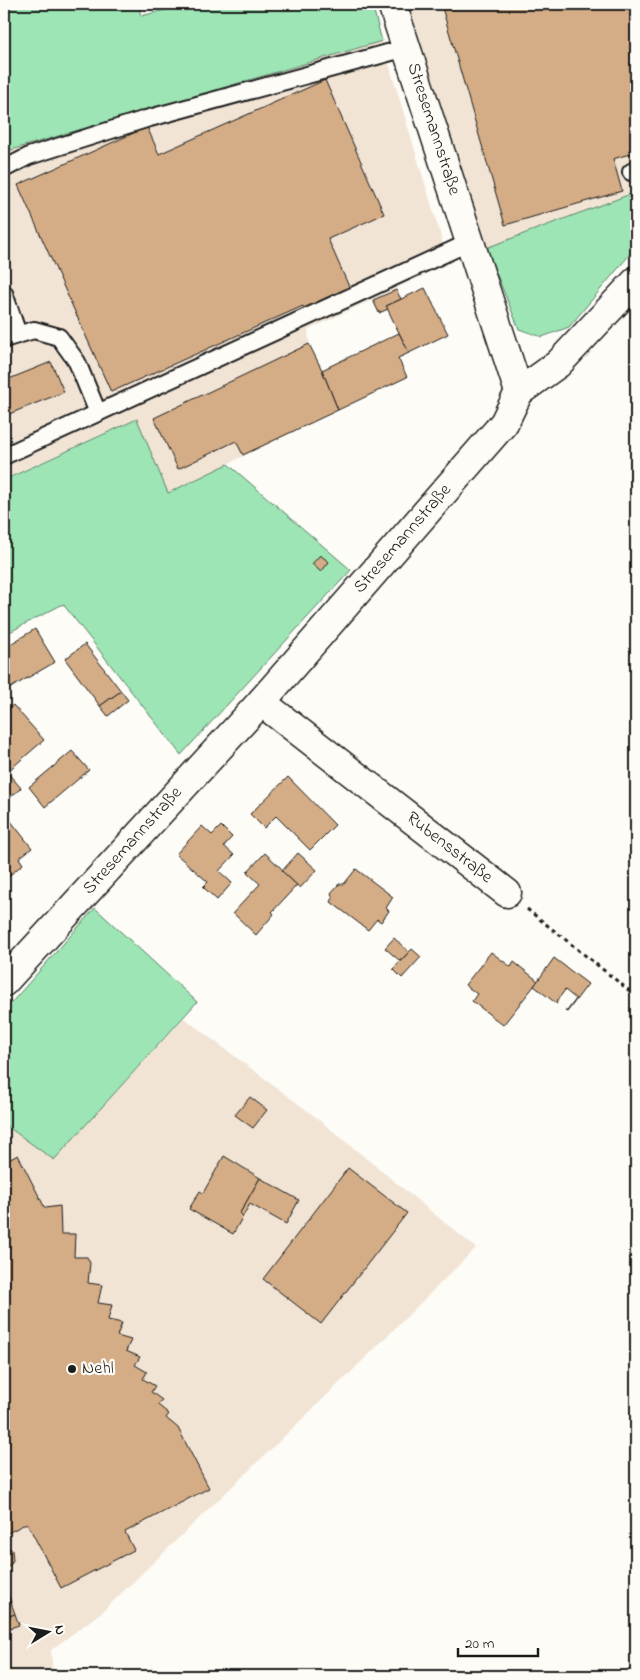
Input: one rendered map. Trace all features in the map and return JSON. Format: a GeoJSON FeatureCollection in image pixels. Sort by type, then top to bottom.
{"type":"FeatureCollection","features":[{"type":"Feature","properties":{"kind":"street","name":"Stresemannstraße"},"geometry":{"type":"LineString","coordinates":[[4,982],[261,702],[504,423],[519,392],[392,4]]}},
{"type":"Feature","properties":{"kind":"street"},"geometry":{"type":"LineString","coordinates":[[519,392],[558,364],[636,281]]}},
{"type":"Feature","properties":{"kind":"street","name":"Rubensstraße"},"geometry":{"type":"LineString","coordinates":[[261,702],[507,893]]}},
{"type":"Feature","properties":{"kind":"lane"},"geometry":{"type":"LineString","coordinates":[[4,169],[29,156],[146,119],[406,48]]}},
{"type":"Feature","properties":{"kind":"lane"},"geometry":{"type":"LineString","coordinates":[[4,456],[470,242]]}},
{"type":"Feature","properties":{"kind":"lane"},"geometry":{"type":"LineString","coordinates":[[4,293],[11,336],[34,330],[59,337],[78,362],[98,413]]}},
{"type":"Feature","properties":{"kind":"path","name":"Rubensstraße"},"geometry":{"type":"LineString","coordinates":[[507,893],[636,996]]}},
{"type":"Feature","properties":{"kind":"shaded area"},"geometry":{"type":"Polygon","coordinates":[[[408,4],[636,4],[636,192],[486,248],[408,4]]]}},
{"type":"Feature","properties":{"kind":"shaded area"},"geometry":{"type":"Polygon","coordinates":[[[382,41],[449,263],[308,330],[309,344],[338,410],[168,493],[136,419],[4,479],[4,152],[382,41]]]}},
{"type":"Feature","properties":{"kind":"shaded area"},"geometry":{"type":"Polygon","coordinates":[[[184,1018],[313,1115],[476,1248],[350,1373],[103,1611],[51,1650],[53,1676],[4,1676],[4,1124],[54,1160],[184,1018]]]}},
{"type":"Feature","properties":{"kind":"green space"},"geometry":{"type":"Polygon","coordinates":[[[4,4],[138,4],[141,16],[189,4],[372,4],[382,41],[4,152],[4,4]]]}},
{"type":"Feature","properties":{"kind":"green space"},"geometry":{"type":"Polygon","coordinates":[[[636,192],[636,247],[569,327],[542,337],[519,329],[486,248],[636,192]]]}},
{"type":"Feature","properties":{"kind":"green space"},"geometry":{"type":"Polygon","coordinates":[[[137,419],[168,493],[228,464],[351,570],[181,755],[63,604],[4,635],[4,480],[137,419]]]}},
{"type":"Feature","properties":{"kind":"green space"},"geometry":{"type":"Polygon","coordinates":[[[95,908],[197,1002],[54,1160],[4,1124],[4,1011],[95,908]]]}},
{"type":"Feature","properties":{"kind":"building"},"geometry":{"type":"Polygon","coordinates":[[[441,4],[636,4],[636,152],[613,159],[622,191],[505,225],[441,4]]]}},
{"type":"Feature","properties":{"kind":"building"},"geometry":{"type":"Polygon","coordinates":[[[325,80],[384,214],[328,239],[350,289],[305,309],[303,306],[111,392],[18,185],[147,127],[159,154],[325,80]]]}},
{"type":"Feature","properties":{"kind":"building"},"geometry":{"type":"Polygon","coordinates":[[[425,288],[448,334],[409,353],[386,306],[425,288]]]}},
{"type":"Feature","properties":{"kind":"building"},"geometry":{"type":"Polygon","coordinates":[[[396,290],[401,299],[386,306],[388,309],[379,313],[373,300],[396,290]]]}},
{"type":"Feature","properties":{"kind":"building"},"geometry":{"type":"Polygon","coordinates":[[[399,333],[409,353],[398,358],[407,377],[338,410],[322,370],[399,333]]]}},
{"type":"Feature","properties":{"kind":"building"},"geometry":{"type":"Polygon","coordinates":[[[309,344],[338,410],[243,455],[236,441],[178,469],[154,418],[309,344]]]}},
{"type":"Feature","properties":{"kind":"building"},"geometry":{"type":"Polygon","coordinates":[[[51,362],[64,392],[4,416],[4,381],[51,362]]]}},
{"type":"Feature","properties":{"kind":"building"},"geometry":{"type":"Polygon","coordinates":[[[320,555],[329,562],[321,572],[312,564],[320,555]]]}},
{"type":"Feature","properties":{"kind":"building"},"geometry":{"type":"Polygon","coordinates":[[[35,629],[55,662],[7,690],[4,686],[4,648],[35,629]]]}},
{"type":"Feature","properties":{"kind":"building"},"geometry":{"type":"Polygon","coordinates":[[[85,644],[121,691],[100,706],[65,659],[85,644]]]}},
{"type":"Feature","properties":{"kind":"building"},"geometry":{"type":"Polygon","coordinates":[[[121,691],[128,700],[108,716],[100,706],[121,691]]]}},
{"type":"Feature","properties":{"kind":"building"},"geometry":{"type":"Polygon","coordinates":[[[13,705],[44,740],[7,772],[21,788],[4,803],[4,713],[13,705]]]}},
{"type":"Feature","properties":{"kind":"building"},"geometry":{"type":"Polygon","coordinates":[[[72,751],[89,770],[45,807],[29,787],[72,751]]]}},
{"type":"Feature","properties":{"kind":"building"},"geometry":{"type":"Polygon","coordinates":[[[288,777],[335,825],[310,850],[276,816],[264,828],[250,814],[288,777]]]}},
{"type":"Feature","properties":{"kind":"building"},"geometry":{"type":"Polygon","coordinates":[[[10,820],[32,848],[19,858],[23,864],[4,880],[4,825],[10,820]]]}},
{"type":"Feature","properties":{"kind":"building"},"geometry":{"type":"Polygon","coordinates":[[[202,826],[212,835],[221,826],[232,837],[224,846],[234,855],[219,871],[232,883],[217,900],[203,887],[208,882],[176,854],[202,826]]]}},
{"type":"Feature","properties":{"kind":"building"},"geometry":{"type":"Polygon","coordinates":[[[265,853],[297,885],[272,912],[274,914],[256,935],[233,913],[260,884],[247,872],[265,853]]]}},
{"type":"Feature","properties":{"kind":"building"},"geometry":{"type":"Polygon","coordinates":[[[298,853],[317,870],[300,888],[282,871],[298,853]]]}},
{"type":"Feature","properties":{"kind":"building"},"geometry":{"type":"Polygon","coordinates":[[[356,869],[393,897],[386,908],[389,911],[381,922],[377,919],[368,930],[331,902],[333,898],[331,893],[339,884],[344,884],[356,869]]]}},
{"type":"Feature","properties":{"kind":"building"},"geometry":{"type":"Polygon","coordinates":[[[394,938],[409,952],[400,961],[385,948],[394,938]]]}},
{"type":"Feature","properties":{"kind":"building"},"geometry":{"type":"Polygon","coordinates":[[[412,949],[421,957],[402,978],[393,969],[412,949]]]}},
{"type":"Feature","properties":{"kind":"building"},"geometry":{"type":"Polygon","coordinates":[[[491,952],[511,967],[514,962],[538,981],[503,1025],[472,1001],[477,994],[465,985],[491,952]]]}},
{"type":"Feature","properties":{"kind":"building"},"geometry":{"type":"Polygon","coordinates":[[[554,958],[588,984],[567,1012],[565,1011],[576,999],[565,990],[556,1002],[557,1004],[534,986],[554,958]]]}},
{"type":"Feature","properties":{"kind":"building"},"geometry":{"type":"Polygon","coordinates":[[[250,1097],[267,1110],[253,1128],[235,1115],[250,1097]]]}},
{"type":"Feature","properties":{"kind":"building","name":"Nehl"},"geometry":{"type":"Polygon","coordinates":[[[18,1155],[45,1208],[60,1206],[61,1234],[75,1234],[74,1257],[87,1257],[90,1263],[88,1283],[102,1285],[98,1303],[112,1305],[108,1320],[122,1323],[117,1336],[131,1340],[126,1351],[140,1357],[135,1365],[147,1372],[143,1379],[155,1386],[151,1392],[162,1400],[158,1405],[169,1414],[166,1418],[178,1428],[209,1488],[125,1532],[134,1550],[61,1588],[27,1523],[4,1535],[4,1162],[18,1155]]]}},
{"type":"Feature","properties":{"kind":"building"},"geometry":{"type":"Polygon","coordinates":[[[224,1156],[260,1178],[240,1213],[243,1216],[233,1234],[189,1209],[200,1191],[203,1193],[224,1156]]]}},
{"type":"Feature","properties":{"kind":"building"},"geometry":{"type":"Polygon","coordinates":[[[348,1168],[407,1213],[321,1324],[263,1279],[348,1168]]]}},
{"type":"Feature","properties":{"kind":"building"},"geometry":{"type":"Polygon","coordinates":[[[260,1178],[299,1200],[286,1224],[250,1204],[243,1216],[240,1213],[260,1178]]]}},
{"type":"Feature","properties":{"kind":"building"},"geometry":{"type":"Polygon","coordinates":[[[4,1545],[12,1550],[13,1560],[4,1569],[4,1545]]]}},
{"type":"Feature","properties":{"kind":"building"},"geometry":{"type":"Polygon","coordinates":[[[4,1583],[15,1614],[4,1618],[4,1583]]]}},
{"type":"Feature","properties":{"kind":"building"},"geometry":{"type":"Polygon","coordinates":[[[15,1614],[19,1625],[4,1630],[4,1618],[15,1614]]]}},
{"type":"Feature","properties":{"kind":"place","name":"Nehl"},"geometry":{"type":"Point","coordinates":[72,1369]}}]}
